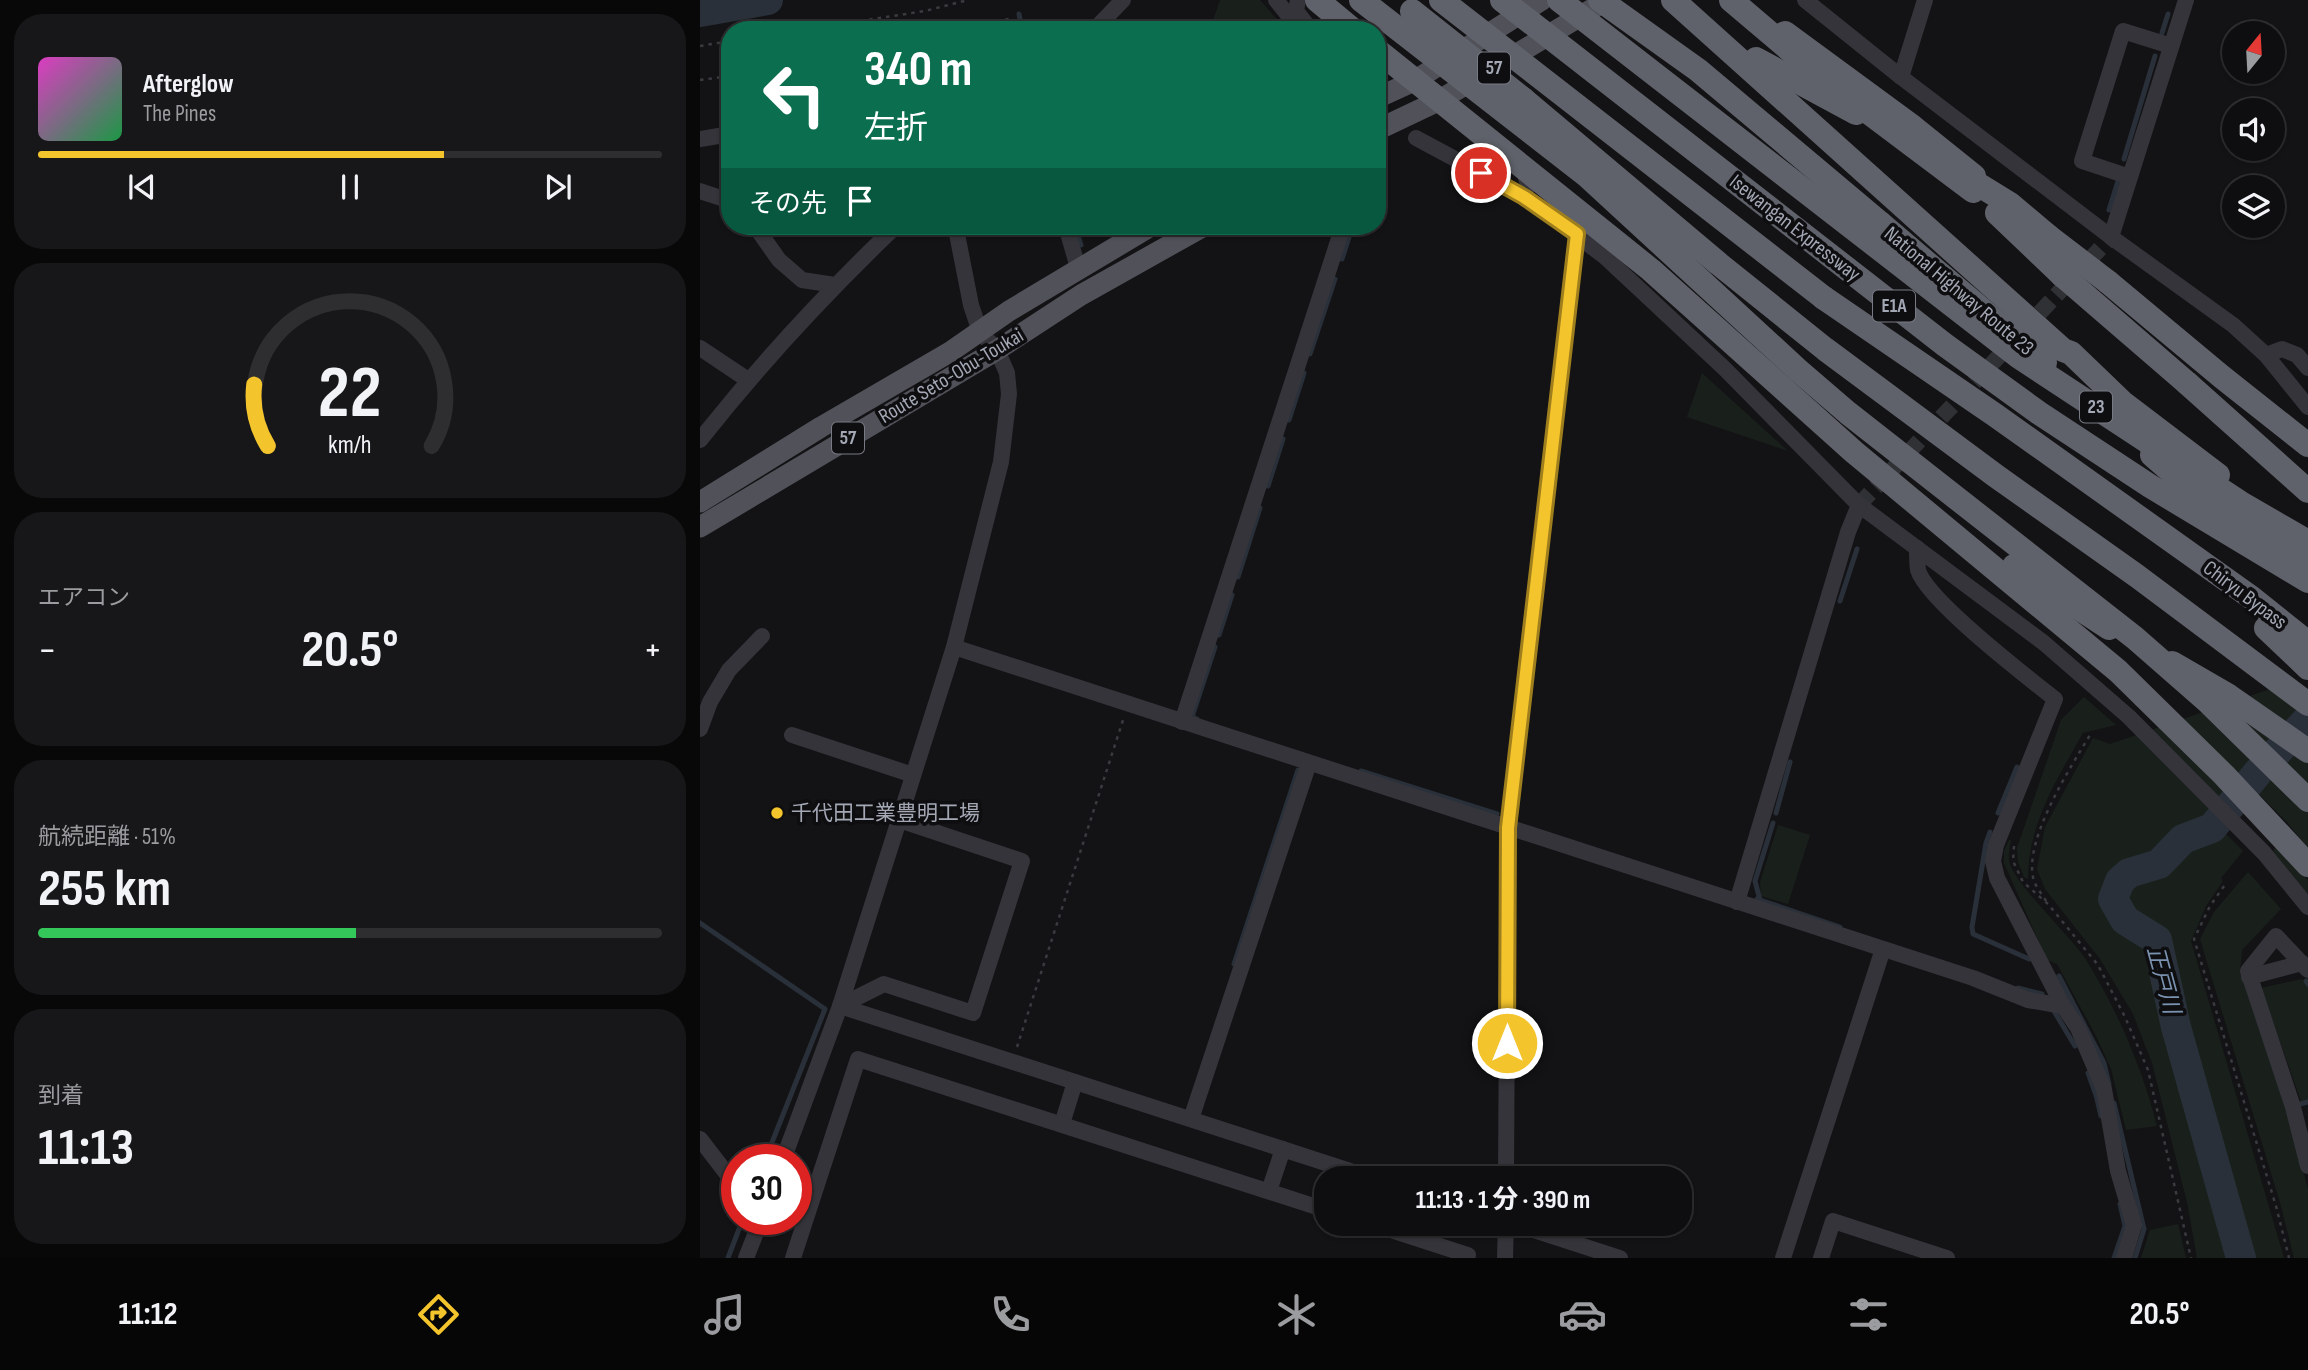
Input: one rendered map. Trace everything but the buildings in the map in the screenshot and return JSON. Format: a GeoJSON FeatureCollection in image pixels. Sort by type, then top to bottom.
{"type":"FeatureCollection","features":[{"type":"Feature","properties":{"kind":"highway"},"geometry":{"type":"LineString","coordinates":[[1317,0],[1342,21]]}},
{"type":"Feature","properties":{"kind":"highway"},"geometry":{"type":"LineString","coordinates":[[1361,0],[1586,175],[1848,413],[2135,638],[2207,701],[2308,800]]}},
{"type":"Feature","properties":{"kind":"highway"},"geometry":{"type":"LineString","coordinates":[[1400,0],[1825,349],[2308,704]]}},
{"type":"Feature","properties":{"kind":"highway"},"geometry":{"type":"LineString","coordinates":[[1440,0],[1824,298],[2182,548],[2226,594],[2305,657]]}},
{"type":"Feature","properties":{"kind":"highway","name":"Isewangan Expressway"},"geometry":{"type":"LineString","coordinates":[[1502,0],[1945,345],[2028,405],[2150,486],[2308,580]]}},
{"type":"Feature","properties":{"kind":"highway","name":"Isewangan Expressway"},"geometry":{"type":"LineString","coordinates":[[1559,0],[2019,357],[2241,503],[2308,540]]}},
{"type":"Feature","properties":{"kind":"highway","name":"National Highway Route 23"},"geometry":{"type":"LineString","coordinates":[[1600,0],[1698,70],[2210,503],[2308,594]]}},
{"type":"Feature","properties":{"kind":"highway","name":"23"},"geometry":{"type":"LineString","coordinates":[[1674,0],[2122,402],[2308,540]]}},
{"type":"Feature","properties":{"kind":"highway"},"geometry":{"type":"LineString","coordinates":[[1729,0],[1783,31],[1913,127],[2308,445]]}},
{"type":"Feature","properties":{"kind":"highway"},"geometry":{"type":"LineString","coordinates":[[1729,0],[1824,79],[1973,191],[2063,276],[2308,491]]}},
{"type":"Feature","properties":{"kind":"highway"},"geometry":{"type":"LineString","coordinates":[[1710,32],[1786,77],[1833,100],[2010,204]]}},
{"type":"Feature","properties":{"kind":"highway"},"geometry":{"type":"LineString","coordinates":[[1386,58],[1615,240],[1854,452],[2118,671],[2159,709],[2308,865]]}},
{"type":"Feature","properties":{"kind":"highway"},"geometry":{"type":"LineString","coordinates":[[1615,240],[1707,280],[1823,361],[1936,432]]}},
{"type":"Feature","properties":{"kind":"highway"},"geometry":{"type":"LineString","coordinates":[[2063,350],[2066,359],[2087,379],[2308,567]]}},
{"type":"Feature","properties":{"kind":"highway"},"geometry":{"type":"LineString","coordinates":[[2187,383],[2308,471]]}},
{"type":"Feature","properties":{"kind":"highway"},"geometry":{"type":"LineString","coordinates":[[1919,505],[2082,612],[2229,696],[2308,751]]}},
{"type":"Feature","properties":{"kind":"main road","name":"57"},"geometry":{"type":"LineString","coordinates":[[1386,94],[1414,81],[1542,0]]}},
{"type":"Feature","properties":{"kind":"main road","name":"57"},"geometry":{"type":"LineString","coordinates":[[1386,126],[1438,101],[1608,0]]}},
{"type":"Feature","properties":{"kind":"main road","name":"Route Seto-Obu-Toukai"},"geometry":{"type":"LineString","coordinates":[[700,502],[821,426],[950,352],[1078,268],[1135,235]]}},
{"type":"Feature","properties":{"kind":"main road","name":"Route Seto-Obu-Toukai"},"geometry":{"type":"LineString","coordinates":[[700,527],[997,350],[1081,295],[1188,235]]}},
{"type":"Feature","properties":{"kind":"street"},"geometry":{"type":"LineString","coordinates":[[1103,21],[1123,0]]}},
{"type":"Feature","properties":{"kind":"street"},"geometry":{"type":"LineString","coordinates":[[1276,0],[1293,21]]}},
{"type":"Feature","properties":{"kind":"street"},"geometry":{"type":"LineString","coordinates":[[1298,0],[1296,10],[1304,21]]}},
{"type":"Feature","properties":{"kind":"street"},"geometry":{"type":"LineString","coordinates":[[1805,0],[2111,237],[2233,325],[2266,355],[2308,407]]}},
{"type":"Feature","properties":{"kind":"street"},"geometry":{"type":"LineString","coordinates":[[1901,77],[1925,0]]}},
{"type":"Feature","properties":{"kind":"street"},"geometry":{"type":"LineString","coordinates":[[2111,237],[2186,0]]}},
{"type":"Feature","properties":{"kind":"street"},"geometry":{"type":"LineString","coordinates":[[2130,177],[2082,162],[2123,31],[2171,46]]}},
{"type":"Feature","properties":{"kind":"street"},"geometry":{"type":"LineString","coordinates":[[700,139],[721,136]]}},
{"type":"Feature","properties":{"kind":"street"},"geometry":{"type":"LineString","coordinates":[[1416,138],[1524,197],[1604,256],[1725,369],[1858,505],[2044,643],[2129,716],[2264,853],[2308,906]]}},
{"type":"Feature","properties":{"kind":"street"},"geometry":{"type":"LineString","coordinates":[[1524,169],[1528,184],[1524,197]]}},
{"type":"Feature","properties":{"kind":"street"},"geometry":{"type":"LineString","coordinates":[[700,191],[721,198]]}},
{"type":"Feature","properties":{"kind":"street"},"geometry":{"type":"LineString","coordinates":[[1506,1166],[1508,828],[1577,234]]}},
{"type":"Feature","properties":{"kind":"street"},"geometry":{"type":"LineString","coordinates":[[761,235],[779,260],[802,280],[835,285]]}},
{"type":"Feature","properties":{"kind":"street"},"geometry":{"type":"LineString","coordinates":[[700,440],[748,380],[835,285],[887,235]]}},
{"type":"Feature","properties":{"kind":"street"},"geometry":{"type":"LineString","coordinates":[[789,1144],[840,1006],[954,647],[1001,461],[1009,394],[1007,373],[997,350],[980,332],[971,305],[957,235]]}},
{"type":"Feature","properties":{"kind":"street"},"geometry":{"type":"LineString","coordinates":[[1069,235],[1078,268]]}},
{"type":"Feature","properties":{"kind":"street"},"geometry":{"type":"LineString","coordinates":[[1182,722],[1340,235]]}},
{"type":"Feature","properties":{"kind":"street"},"geometry":{"type":"LineString","coordinates":[[700,348],[748,380]]}},
{"type":"Feature","properties":{"kind":"street"},"geometry":{"type":"LineString","coordinates":[[2266,355],[2282,349],[2297,355],[2308,368]]}},
{"type":"Feature","properties":{"kind":"street"},"geometry":{"type":"LineString","coordinates":[[1737,902],[1858,505]]}},
{"type":"Feature","properties":{"kind":"street"},"geometry":{"type":"LineString","coordinates":[[1917,548],[1919,571],[1932,591],[1992,649],[2055,699],[1996,845],[1993,861],[1997,878],[2063,1006],[2078,1028],[2104,1089],[2118,1171],[2134,1225],[2123,1258]]}},
{"type":"Feature","properties":{"kind":"street"},"geometry":{"type":"LineString","coordinates":[[700,729],[710,702],[729,670],[762,636]]}},
{"type":"Feature","properties":{"kind":"street"},"geometry":{"type":"LineString","coordinates":[[954,647],[1973,978],[2028,1000],[2063,1006]]}},
{"type":"Feature","properties":{"kind":"street"},"geometry":{"type":"LineString","coordinates":[[792,735],[913,775]]}},
{"type":"Feature","properties":{"kind":"street"},"geometry":{"type":"LineString","coordinates":[[1191,1119],[1310,763]]}},
{"type":"Feature","properties":{"kind":"street"},"geometry":{"type":"LineString","coordinates":[[840,1006],[884,984],[973,1013],[1018,874],[1022,861],[899,820]]}},
{"type":"Feature","properties":{"kind":"street"},"geometry":{"type":"LineString","coordinates":[[2305,967],[2276,936],[2248,971],[2293,1107],[2308,1166]]}},
{"type":"Feature","properties":{"kind":"street"},"geometry":{"type":"LineString","coordinates":[[1783,1258],[1883,949]]}},
{"type":"Feature","properties":{"kind":"street"},"geometry":{"type":"LineString","coordinates":[[2249,977],[2305,967]]}},
{"type":"Feature","properties":{"kind":"street"},"geometry":{"type":"LineString","coordinates":[[840,1006],[1335,1166]]}},
{"type":"Feature","properties":{"kind":"street"},"geometry":{"type":"LineString","coordinates":[[793,1258],[858,1059],[1314,1206]]}},
{"type":"Feature","properties":{"kind":"street"},"geometry":{"type":"LineString","coordinates":[[1062,1124],[1075,1082]]}},
{"type":"Feature","properties":{"kind":"street"},"geometry":{"type":"LineString","coordinates":[[700,1139],[721,1167]]}},
{"type":"Feature","properties":{"kind":"street"},"geometry":{"type":"LineString","coordinates":[[1269,1191],[1283,1149]]}},
{"type":"Feature","properties":{"kind":"street"},"geometry":{"type":"LineString","coordinates":[[1822,1258],[1833,1222],[1947,1258]]}},
{"type":"Feature","properties":{"kind":"street"},"geometry":{"type":"LineString","coordinates":[[746,1258],[755,1235]]}},
{"type":"Feature","properties":{"kind":"street"},"geometry":{"type":"LineString","coordinates":[[1409,1236],[1468,1255],[1467,1258]]}},
{"type":"Feature","properties":{"kind":"street"},"geometry":{"type":"LineString","coordinates":[[1505,1258],[1506,1236]]}},
{"type":"Feature","properties":{"kind":"street"},"geometry":{"type":"LineString","coordinates":[[1552,1236],[1620,1258]]}},
{"type":"Feature","properties":{"kind":"path"},"geometry":{"type":"LineString","coordinates":[[860,21],[925,11],[968,0]]}},
{"type":"Feature","properties":{"kind":"path"},"geometry":{"type":"LineString","coordinates":[[700,46],[721,42]]}},
{"type":"Feature","properties":{"kind":"path"},"geometry":{"type":"LineString","coordinates":[[700,80],[721,77]]}},
{"type":"Feature","properties":{"kind":"path"},"geometry":{"type":"LineString","coordinates":[[1012,1062],[1129,704]]}},
{"type":"Feature","properties":{"kind":"path"},"geometry":{"type":"LineString","coordinates":[[2048,904],[2033,878],[2033,860],[2043,819],[2090,735]]}},
{"type":"Feature","properties":{"kind":"path"},"geometry":{"type":"LineString","coordinates":[[2015,841],[2013,861],[2023,882],[2048,904],[2098,965],[2148,1070],[2191,1258]]}},
{"type":"Feature","properties":{"kind":"path"},"geometry":{"type":"LineString","coordinates":[[2224,886],[2210,906],[2194,939],[2290,1258]]}},
{"type":"Feature","properties":{"kind":"shaded area"},"geometry":{"type":"Polygon","coordinates":[[[1220,0],[1260,0],[1278,21],[1213,21],[1220,0]]]}},
{"type":"Feature","properties":{"kind":"shaded area"},"geometry":{"type":"Polygon","coordinates":[[[1702,373],[1788,451],[1687,417],[1702,373]]]}},
{"type":"Feature","properties":{"kind":"shaded area"},"geometry":{"type":"Polygon","coordinates":[[[2276,687],[2305,713],[2251,763],[2215,822],[2189,830],[2157,860],[2126,870],[2115,883],[2111,898],[2117,915],[2123,922],[2155,944],[2169,1015],[2235,1258],[2197,1258],[2187,1202],[2152,1063],[2133,1014],[2100,959],[2045,889],[2037,869],[2045,827],[2093,738],[2110,744],[2276,687]]]}},
{"type":"Feature","properties":{"kind":"shaded area"},"geometry":{"type":"Polygon","coordinates":[[[2084,697],[2116,725],[2083,733],[2054,785],[2039,821],[2029,859],[2028,879],[2024,877],[2018,862],[2017,848],[2061,720],[2084,697]]]}},
{"type":"Feature","properties":{"kind":"shaded area"},"geometry":{"type":"Polygon","coordinates":[[[2308,729],[2308,849],[2287,822],[2251,786],[2308,729]]]}},
{"type":"Feature","properties":{"kind":"shaded area"},"geometry":{"type":"Polygon","coordinates":[[[1778,825],[1810,835],[1788,904],[1761,896],[1760,882],[1778,825]]]}},
{"type":"Feature","properties":{"kind":"shaded area"},"geometry":{"type":"Polygon","coordinates":[[[2219,827],[2243,851],[2221,878],[2223,881],[2206,906],[2191,941],[2284,1258],[2248,1258],[2205,1107],[2187,1027],[2177,999],[2164,934],[2158,927],[2154,933],[2139,926],[2132,912],[2121,906],[2117,899],[2121,883],[2136,875],[2154,871],[2180,857],[2183,846],[2219,827]]]}},
{"type":"Feature","properties":{"kind":"shaded area"},"geometry":{"type":"Polygon","coordinates":[[[2009,840],[2009,861],[2013,870],[2081,953],[2110,1002],[2137,1062],[2157,1126],[2126,1130],[2111,1069],[2096,1036],[2057,964],[2047,960],[2004,863],[2004,851],[2009,840]]]}},
{"type":"Feature","properties":{"kind":"shaded area"},"geometry":{"type":"Polygon","coordinates":[[[2277,846],[2308,880],[2308,894],[2272,852],[2277,846]]]}},
{"type":"Feature","properties":{"kind":"shaded area"},"geometry":{"type":"Polygon","coordinates":[[[2248,872],[2281,909],[2242,950],[2240,971],[2290,1115],[2308,1190],[2308,1258],[2294,1258],[2281,1206],[2200,939],[2214,912],[2248,872]]]}},
{"type":"Feature","properties":{"kind":"shaded area"},"geometry":{"type":"Polygon","coordinates":[[[2302,979],[2308,987],[2308,1100],[2301,1101],[2261,988],[2302,979]]]}},
{"type":"Feature","properties":{"kind":"shaded area"},"geometry":{"type":"Polygon","coordinates":[[[2178,1224],[2186,1258],[2141,1258],[2150,1230],[2178,1224]]]}},
{"type":"Feature","properties":{"kind":"waterway"},"geometry":{"type":"LineString","coordinates":[[700,12],[768,0]]}},
{"type":"Feature","properties":{"kind":"waterway"},"geometry":{"type":"LineString","coordinates":[[1019,14],[1020,21]]}},
{"type":"Feature","properties":{"kind":"waterway"},"geometry":{"type":"LineString","coordinates":[[2162,33],[2168,14]]}},
{"type":"Feature","properties":{"kind":"waterway"},"geometry":{"type":"LineString","coordinates":[[2124,159],[2155,56]]}},
{"type":"Feature","properties":{"kind":"waterway"},"geometry":{"type":"LineString","coordinates":[[2109,210],[2118,181]]}},
{"type":"Feature","properties":{"kind":"waterway"},"geometry":{"type":"LineString","coordinates":[[1078,235],[1081,245]]}},
{"type":"Feature","properties":{"kind":"waterway"},"geometry":{"type":"LineString","coordinates":[[1342,259],[1350,235]]}},
{"type":"Feature","properties":{"kind":"waterway"},"geometry":{"type":"LineString","coordinates":[[1310,354],[1335,279]]}},
{"type":"Feature","properties":{"kind":"waterway"},"geometry":{"type":"LineString","coordinates":[[1289,420],[1304,373]]}},
{"type":"Feature","properties":{"kind":"waterway"},"geometry":{"type":"LineString","coordinates":[[1268,486],[1283,439]]}},
{"type":"Feature","properties":{"kind":"waterway"},"geometry":{"type":"LineString","coordinates":[[1238,577],[1260,508]]}},
{"type":"Feature","properties":{"kind":"waterway"},"geometry":{"type":"LineString","coordinates":[[1840,601],[1857,549]]}},
{"type":"Feature","properties":{"kind":"waterway"},"geometry":{"type":"LineString","coordinates":[[1219,635],[1232,595]]}},
{"type":"Feature","properties":{"kind":"waterway"},"geometry":{"type":"LineString","coordinates":[[1197,719],[1192,717],[1215,647]]}},
{"type":"Feature","properties":{"kind":"waterway","name":"正戸川"},"geometry":{"type":"LineString","coordinates":[[2241,1258],[2176,1027],[2157,940],[2125,920],[2113,899],[2120,881],[2129,873],[2159,864],[2183,839],[2212,828],[2259,771],[2308,719]]}},
{"type":"Feature","properties":{"kind":"waterway"},"geometry":{"type":"LineString","coordinates":[[1776,813],[1790,762]]}},
{"type":"Feature","properties":{"kind":"waterway"},"geometry":{"type":"LineString","coordinates":[[1998,813],[2017,767]]}},
{"type":"Feature","properties":{"kind":"waterway"},"geometry":{"type":"LineString","coordinates":[[1234,964],[1298,770]]}},
{"type":"Feature","properties":{"kind":"waterway"},"geometry":{"type":"LineString","coordinates":[[1361,771],[1497,814]]}},
{"type":"Feature","properties":{"kind":"waterway"},"geometry":{"type":"LineString","coordinates":[[1760,900],[1755,881],[1773,823]]}},
{"type":"Feature","properties":{"kind":"waterway"},"geometry":{"type":"LineString","coordinates":[[1990,832],[1986,843],[1973,934],[2029,959]]}},
{"type":"Feature","properties":{"kind":"waterway"},"geometry":{"type":"LineString","coordinates":[[1757,899],[1840,927]]}},
{"type":"Feature","properties":{"kind":"waterway"},"geometry":{"type":"LineString","coordinates":[[700,923],[825,1009],[771,1144]]}},
{"type":"Feature","properties":{"kind":"waterway"},"geometry":{"type":"LineString","coordinates":[[2059,976],[2104,1063],[2109,1084]]}},
{"type":"Feature","properties":{"kind":"waterway"},"geometry":{"type":"LineString","coordinates":[[2018,988],[2042,994]]}},
{"type":"Feature","properties":{"kind":"waterway"},"geometry":{"type":"LineString","coordinates":[[2054,1011],[2075,1046]]}},
{"type":"Feature","properties":{"kind":"waterway"},"geometry":{"type":"LineString","coordinates":[[2088,1073],[2101,1116]]}},
{"type":"Feature","properties":{"kind":"waterway"},"geometry":{"type":"LineString","coordinates":[[2300,1104],[2308,1102]]}},
{"type":"Feature","properties":{"kind":"waterway"},"geometry":{"type":"LineString","coordinates":[[2114,1103],[2144,1229],[2135,1258]]}},
{"type":"Feature","properties":{"kind":"waterway"},"geometry":{"type":"LineString","coordinates":[[2114,1258],[2125,1226],[2120,1204]]}},
{"type":"Feature","properties":{"kind":"waterway"},"geometry":{"type":"LineString","coordinates":[[728,1258],[737,1235]]}},
{"type":"Feature","properties":{"kind":"tunnel"},"geometry":{"type":"LineString","coordinates":[[1859,505],[2111,237]]}},
{"type":"Feature","properties":{"kind":"place","name":"千代田工業豊明工場"},"geometry":{"type":"Point","coordinates":[777,813]}},
{"type":"Feature","properties":{"kind":"route"},"geometry":{"type":"LineString","coordinates":[[1481,173],[1524,197],[1577,234],[1508,828],[1507,1043]]}}]}
